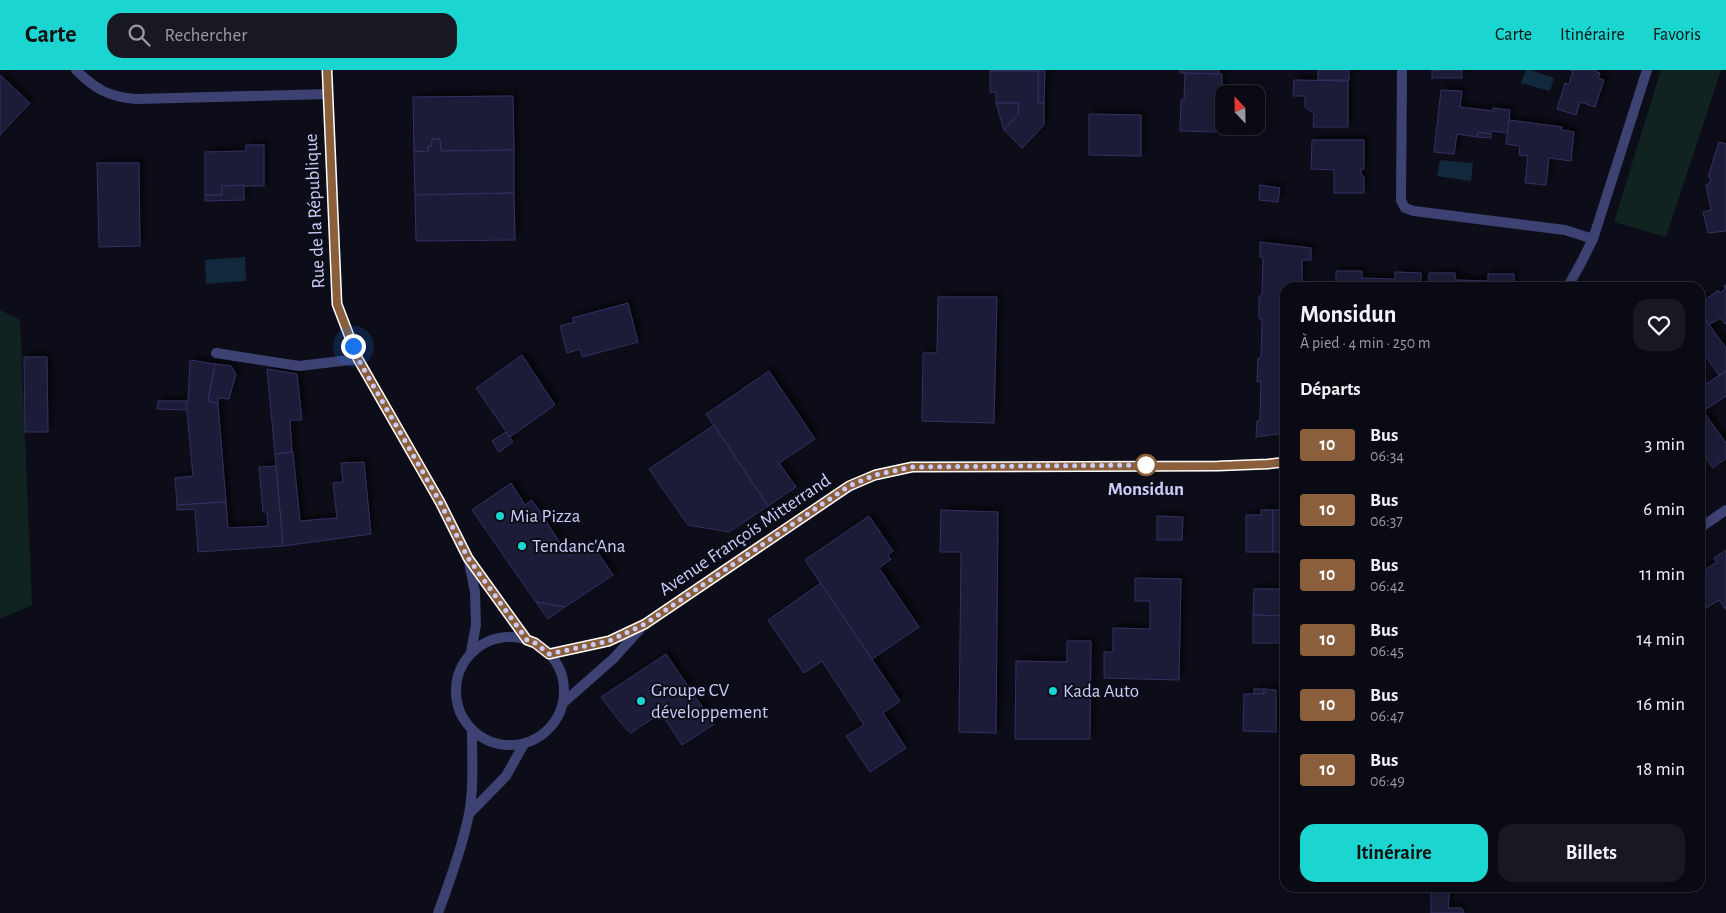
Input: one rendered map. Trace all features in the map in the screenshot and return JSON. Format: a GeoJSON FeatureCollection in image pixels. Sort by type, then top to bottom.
{"type":"FeatureCollection","features":[{"type":"Feature","properties":{"kind":"street"},"geometry":{"type":"LineString","coordinates":[[76,70],[103,92],[118,97],[136,99],[328,94]]}},
{"type":"Feature","properties":{"kind":"street","name":"Rue de la République"},"geometry":{"type":"LineString","coordinates":[[327,70],[337,304],[358,359],[440,502],[468,558],[527,640]]}},
{"type":"Feature","properties":{"kind":"street"},"geometry":{"type":"LineString","coordinates":[[1402,70],[1401,200],[1405,208],[1414,211],[1565,230],[1593,239]]}},
{"type":"Feature","properties":{"kind":"street"},"geometry":{"type":"LineString","coordinates":[[1571,282],[1593,239],[1647,70]]}},
{"type":"Feature","properties":{"kind":"street"},"geometry":{"type":"LineString","coordinates":[[216,353],[299,366],[358,359]]}},
{"type":"Feature","properties":{"kind":"street","name":"Avenue François Mitterrand"},"geometry":{"type":"LineString","coordinates":[[549,654],[609,641],[645,624],[849,486],[875,475],[912,467],[1218,466],[1280,463]]}},
{"type":"Feature","properties":{"kind":"street"},"geometry":{"type":"LineString","coordinates":[[1705,525],[1726,510]]}},
{"type":"Feature","properties":{"kind":"street","name":"Rue de la République"},"geometry":{"type":"LineString","coordinates":[[468,558],[474,592],[476,625],[471,652]]}},
{"type":"Feature","properties":{"kind":"street","name":"Avenue François Mitterrand"},"geometry":{"type":"LineString","coordinates":[[563,703],[614,658],[645,624]]}},
{"type":"Feature","properties":{"kind":"street"},"geometry":{"type":"LineString","coordinates":[[504,637],[516,637],[527,640],[535,643],[549,654],[557,664],[562,676],[563,703],[557,718],[549,729],[537,738],[524,744],[510,746],[496,744],[483,739],[472,730],[458,710],[455,698],[455,685],[458,673],[471,652],[481,645],[504,637]]}},
{"type":"Feature","properties":{"kind":"street"},"geometry":{"type":"LineString","coordinates":[[438,913],[454,870],[469,814],[473,777],[472,730]]}},
{"type":"Feature","properties":{"kind":"street"},"geometry":{"type":"LineString","coordinates":[[469,814],[506,776],[524,744]]}},
{"type":"Feature","properties":{"kind":"green space"},"geometry":{"type":"Polygon","coordinates":[[[1661,70],[1721,70],[1666,237],[1614,222],[1661,70]]]}},
{"type":"Feature","properties":{"kind":"green space"},"geometry":{"type":"Polygon","coordinates":[[[0,310],[20,320],[32,605],[0,619],[0,310]]]}},
{"type":"Feature","properties":{"kind":"water"},"geometry":{"type":"Polygon","coordinates":[[[1526,70],[1554,78],[1550,91],[1521,83],[1526,70]]]}},
{"type":"Feature","properties":{"kind":"water"},"geometry":{"type":"Polygon","coordinates":[[[1440,160],[1473,163],[1471,181],[1437,176],[1440,160]]]}},
{"type":"Feature","properties":{"kind":"water"},"geometry":{"type":"Polygon","coordinates":[[[245,257],[246,281],[206,284],[205,260],[245,257]]]}},
{"type":"Feature","properties":{"kind":"building"},"geometry":{"type":"Polygon","coordinates":[[[990,70],[1045,70],[1044,103],[1038,103],[1038,71],[990,70]]]}},
{"type":"Feature","properties":{"kind":"building"},"geometry":{"type":"Polygon","coordinates":[[[1180,70],[1219,70],[1219,74],[1180,73],[1180,70]]]}},
{"type":"Feature","properties":{"kind":"building"},"geometry":{"type":"Polygon","coordinates":[[[1318,70],[1349,70],[1349,80],[1318,80],[1318,70]]]}},
{"type":"Feature","properties":{"kind":"building"},"geometry":{"type":"Polygon","coordinates":[[[1432,70],[1462,70],[1462,78],[1432,78],[1432,70]]]}},
{"type":"Feature","properties":{"kind":"building"},"geometry":{"type":"Polygon","coordinates":[[[1570,70],[1596,70],[1596,72],[1600,73],[1598,78],[1604,80],[1595,107],[1580,102],[1576,115],[1557,109],[1565,83],[1569,84],[1573,71],[1570,70]]]}},
{"type":"Feature","properties":{"kind":"building"},"geometry":{"type":"Polygon","coordinates":[[[990,71],[1038,71],[1038,103],[1044,103],[1044,125],[1022,148],[1004,130],[1018,115],[1019,103],[996,103],[996,92],[990,92],[990,71]]]}},
{"type":"Feature","properties":{"kind":"building"},"geometry":{"type":"Polygon","coordinates":[[[1185,73],[1222,74],[1222,85],[1215,85],[1215,132],[1180,131],[1181,100],[1184,100],[1185,73]]]}},
{"type":"Feature","properties":{"kind":"building"},"geometry":{"type":"Polygon","coordinates":[[[0,75],[30,103],[0,135],[0,75]]]}},
{"type":"Feature","properties":{"kind":"building"},"geometry":{"type":"Polygon","coordinates":[[[1294,80],[1348,81],[1348,127],[1313,127],[1314,114],[1305,107],[1305,96],[1293,96],[1294,80]]]}},
{"type":"Feature","properties":{"kind":"building"},"geometry":{"type":"Polygon","coordinates":[[[1441,90],[1462,91],[1460,107],[1493,111],[1493,108],[1510,110],[1508,133],[1491,131],[1491,134],[1478,132],[1477,137],[1457,134],[1454,154],[1434,152],[1441,90]]]}},
{"type":"Feature","properties":{"kind":"building"},"geometry":{"type":"Polygon","coordinates":[[[513,96],[514,150],[441,151],[440,139],[432,139],[432,146],[428,146],[428,152],[414,151],[413,97],[513,96]]]}},
{"type":"Feature","properties":{"kind":"building"},"geometry":{"type":"Polygon","coordinates":[[[996,103],[1019,103],[1018,115],[1004,130],[996,103]]]}},
{"type":"Feature","properties":{"kind":"building"},"geometry":{"type":"Polygon","coordinates":[[[1089,114],[1141,115],[1141,156],[1089,155],[1089,114]]]}},
{"type":"Feature","properties":{"kind":"building"},"geometry":{"type":"Polygon","coordinates":[[[1509,120],[1562,127],[1561,130],[1574,132],[1571,161],[1549,158],[1546,185],[1525,183],[1528,156],[1519,155],[1520,146],[1506,144],[1509,120]]]}},
{"type":"Feature","properties":{"kind":"building"},"geometry":{"type":"Polygon","coordinates":[[[1478,132],[1491,134],[1491,138],[1477,137],[1478,132]]]}},
{"type":"Feature","properties":{"kind":"building"},"geometry":{"type":"Polygon","coordinates":[[[432,139],[440,139],[441,151],[514,150],[514,193],[415,195],[414,151],[428,152],[428,146],[432,146],[432,139]]]}},
{"type":"Feature","properties":{"kind":"building"},"geometry":{"type":"Polygon","coordinates":[[[1312,140],[1364,140],[1364,169],[1361,169],[1361,174],[1364,177],[1364,193],[1334,193],[1334,170],[1311,169],[1312,140]]]}},
{"type":"Feature","properties":{"kind":"building"},"geometry":{"type":"Polygon","coordinates":[[[1719,142],[1726,144],[1726,231],[1708,233],[1703,212],[1711,210],[1706,185],[1709,184],[1711,178],[1708,177],[1719,142]]]}},
{"type":"Feature","properties":{"kind":"building"},"geometry":{"type":"Polygon","coordinates":[[[246,145],[264,145],[264,186],[222,186],[222,195],[205,195],[205,152],[246,151],[246,145]]]}},
{"type":"Feature","properties":{"kind":"building"},"geometry":{"type":"Polygon","coordinates":[[[97,163],[139,163],[140,246],[99,247],[97,163]]]}},
{"type":"Feature","properties":{"kind":"building"},"geometry":{"type":"Polygon","coordinates":[[[244,185],[244,200],[205,201],[205,195],[222,195],[222,186],[244,185]]]}},
{"type":"Feature","properties":{"kind":"building"},"geometry":{"type":"Polygon","coordinates":[[[1260,185],[1280,188],[1278,202],[1259,200],[1260,185]]]}},
{"type":"Feature","properties":{"kind":"building"},"geometry":{"type":"Polygon","coordinates":[[[514,193],[515,240],[416,241],[415,195],[514,193]]]}},
{"type":"Feature","properties":{"kind":"building"},"geometry":{"type":"Polygon","coordinates":[[[1260,242],[1311,248],[1311,260],[1302,260],[1302,282],[1280,282],[1280,434],[1256,437],[1257,421],[1260,420],[1261,381],[1257,382],[1258,358],[1261,358],[1262,319],[1259,319],[1259,296],[1262,296],[1263,257],[1260,257],[1260,242]]]}},
{"type":"Feature","properties":{"kind":"building"},"geometry":{"type":"Polygon","coordinates":[[[1336,271],[1362,271],[1362,278],[1395,279],[1395,272],[1421,273],[1421,282],[1336,282],[1336,271]]]}},
{"type":"Feature","properties":{"kind":"building"},"geometry":{"type":"Polygon","coordinates":[[[1429,273],[1455,273],[1455,280],[1488,281],[1488,274],[1514,274],[1514,282],[1429,282],[1429,273]]]}},
{"type":"Feature","properties":{"kind":"building"},"geometry":{"type":"Polygon","coordinates":[[[1726,285],[1726,323],[1720,318],[1709,325],[1705,319],[1705,300],[1718,290],[1720,293],[1725,289],[1724,286],[1726,285]]]}},
{"type":"Feature","properties":{"kind":"building"},"geometry":{"type":"Polygon","coordinates":[[[938,297],[997,297],[994,423],[922,421],[923,353],[937,353],[938,297]]]}},
{"type":"Feature","properties":{"kind":"building"},"geometry":{"type":"Polygon","coordinates":[[[628,303],[638,342],[582,357],[580,349],[567,353],[560,326],[574,322],[572,318],[628,303]]]}},
{"type":"Feature","properties":{"kind":"building"},"geometry":{"type":"Polygon","coordinates":[[[1705,319],[1726,348],[1726,371],[1719,375],[1705,355],[1705,319]]]}},
{"type":"Feature","properties":{"kind":"building"},"geometry":{"type":"Polygon","coordinates":[[[522,355],[555,405],[510,437],[476,388],[522,355]]]}},
{"type":"Feature","properties":{"kind":"building"},"geometry":{"type":"Polygon","coordinates":[[[24,357],[47,357],[48,432],[25,432],[24,357]]]}},
{"type":"Feature","properties":{"kind":"building"},"geometry":{"type":"Polygon","coordinates":[[[190,360],[215,364],[208,401],[218,404],[226,502],[177,505],[175,478],[193,476],[186,401],[188,402],[190,360]]]}},
{"type":"Feature","properties":{"kind":"building"},"geometry":{"type":"Polygon","coordinates":[[[215,364],[231,366],[236,374],[229,399],[218,398],[218,404],[208,401],[215,364]]]}},
{"type":"Feature","properties":{"kind":"building"},"geometry":{"type":"Polygon","coordinates":[[[267,369],[297,374],[302,420],[290,420],[292,452],[275,454],[267,369]]]}},
{"type":"Feature","properties":{"kind":"building"},"geometry":{"type":"Polygon","coordinates":[[[769,371],[815,439],[779,463],[796,487],[768,506],[706,414],[769,371]]]}},
{"type":"Feature","properties":{"kind":"building"},"geometry":{"type":"Polygon","coordinates":[[[1726,371],[1726,396],[1705,410],[1705,385],[1726,371]]]}},
{"type":"Feature","properties":{"kind":"building"},"geometry":{"type":"Polygon","coordinates":[[[158,401],[186,401],[187,410],[157,409],[158,401]]]}},
{"type":"Feature","properties":{"kind":"building"},"geometry":{"type":"Polygon","coordinates":[[[1705,414],[1726,443],[1726,458],[1713,468],[1705,456],[1705,414]]]}},
{"type":"Feature","properties":{"kind":"building"},"geometry":{"type":"Polygon","coordinates":[[[714,425],[768,506],[729,532],[688,525],[649,469],[714,425]]]}},
{"type":"Feature","properties":{"kind":"building"},"geometry":{"type":"Polygon","coordinates":[[[506,432],[513,442],[499,452],[492,441],[506,432]]]}},
{"type":"Feature","properties":{"kind":"building"},"geometry":{"type":"Polygon","coordinates":[[[293,452],[300,521],[337,518],[333,483],[343,482],[341,463],[364,462],[371,534],[283,546],[275,454],[293,452]]]}},
{"type":"Feature","properties":{"kind":"building"},"geometry":{"type":"Polygon","coordinates":[[[276,466],[283,546],[198,552],[195,509],[177,510],[177,505],[226,502],[228,528],[268,526],[267,512],[263,512],[259,467],[276,466]]]}},
{"type":"Feature","properties":{"kind":"building"},"geometry":{"type":"Polygon","coordinates":[[[511,483],[525,505],[532,500],[569,556],[590,541],[613,575],[565,607],[536,602],[472,510],[511,483]]]}},
{"type":"Feature","properties":{"kind":"building"},"geometry":{"type":"Polygon","coordinates":[[[941,510],[998,512],[996,733],[959,732],[961,552],[940,552],[941,510]]]}},
{"type":"Feature","properties":{"kind":"building"},"geometry":{"type":"Polygon","coordinates":[[[1261,510],[1273,510],[1273,552],[1246,552],[1246,515],[1261,515],[1261,510]]]}},
{"type":"Feature","properties":{"kind":"building"},"geometry":{"type":"Polygon","coordinates":[[[1273,510],[1280,510],[1280,552],[1273,552],[1273,510]]]}},
{"type":"Feature","properties":{"kind":"building"},"geometry":{"type":"Polygon","coordinates":[[[869,516],[893,551],[888,555],[891,559],[879,568],[919,627],[872,659],[805,560],[869,516]]]}},
{"type":"Feature","properties":{"kind":"building"},"geometry":{"type":"Polygon","coordinates":[[[1157,516],[1183,517],[1182,540],[1157,540],[1157,516]]]}},
{"type":"Feature","properties":{"kind":"building"},"geometry":{"type":"Polygon","coordinates":[[[1726,550],[1726,610],[1719,600],[1706,608],[1705,606],[1705,570],[1717,562],[1714,558],[1726,550]]]}},
{"type":"Feature","properties":{"kind":"building"},"geometry":{"type":"Polygon","coordinates":[[[1135,578],[1181,579],[1179,680],[1104,678],[1104,652],[1113,652],[1113,628],[1150,629],[1150,601],[1135,601],[1135,578]]]}},
{"type":"Feature","properties":{"kind":"building"},"geometry":{"type":"Polygon","coordinates":[[[821,583],[900,701],[883,713],[906,748],[870,772],[846,736],[864,725],[822,661],[804,673],[768,620],[821,583]]]}},
{"type":"Feature","properties":{"kind":"building"},"geometry":{"type":"Polygon","coordinates":[[[1254,589],[1280,589],[1280,616],[1253,615],[1254,589]]]}},
{"type":"Feature","properties":{"kind":"building"},"geometry":{"type":"Polygon","coordinates":[[[536,602],[565,607],[548,619],[536,602]]]}},
{"type":"Feature","properties":{"kind":"building"},"geometry":{"type":"Polygon","coordinates":[[[1253,615],[1280,616],[1280,643],[1253,643],[1253,615]]]}},
{"type":"Feature","properties":{"kind":"building"},"geometry":{"type":"Polygon","coordinates":[[[1067,641],[1091,641],[1090,739],[1015,739],[1016,661],[1067,662],[1067,641]]]}},
{"type":"Feature","properties":{"kind":"building"},"geometry":{"type":"Polygon","coordinates":[[[666,654],[714,724],[682,745],[661,713],[631,733],[601,697],[666,654]]]}},
{"type":"Feature","properties":{"kind":"building"},"geometry":{"type":"Polygon","coordinates":[[[1254,689],[1264,689],[1264,694],[1254,694],[1254,689]]]}},
{"type":"Feature","properties":{"kind":"building"},"geometry":{"type":"Polygon","coordinates":[[[1264,689],[1276,690],[1276,732],[1243,731],[1244,694],[1264,694],[1264,689]]]}},
{"type":"Feature","properties":{"kind":"building"},"geometry":{"type":"Polygon","coordinates":[[[1431,892],[1450,892],[1448,908],[1462,908],[1464,913],[1431,913],[1431,892]]]}},
{"type":"Feature","properties":{"kind":"bus line","name":"10"},"geometry":{"type":"LineString","coordinates":[[327,70],[337,304],[342,319],[358,359],[440,502],[468,558],[527,640],[543,648],[549,654],[609,641],[645,624],[849,486],[875,475],[912,467],[1218,466],[1280,463]]}},
{"type":"Feature","properties":{"kind":"place","name":"Monsidun"},"geometry":{"type":"Point","coordinates":[1146,465]}},
{"type":"Feature","properties":{"kind":"place","name":"Mia Pizza"},"geometry":{"type":"Point","coordinates":[500,516]}},
{"type":"Feature","properties":{"kind":"place","name":"Tendanc'Ana"},"geometry":{"type":"Point","coordinates":[522,546]}},
{"type":"Feature","properties":{"kind":"place","name":"Kada Auto"},"geometry":{"type":"Point","coordinates":[1053,691]}},
{"type":"Feature","properties":{"kind":"place","name":"Groupe CV développement"},"geometry":{"type":"Point","coordinates":[641,701]}},
{"type":"Feature","properties":{"kind":"route"},"geometry":{"type":"LineString","coordinates":[[353,346],[358,359],[440,502],[468,558],[527,640],[543,648],[549,654],[609,641],[645,624],[849,486],[875,475],[912,467],[1150,465],[1146,465]]}}]}
